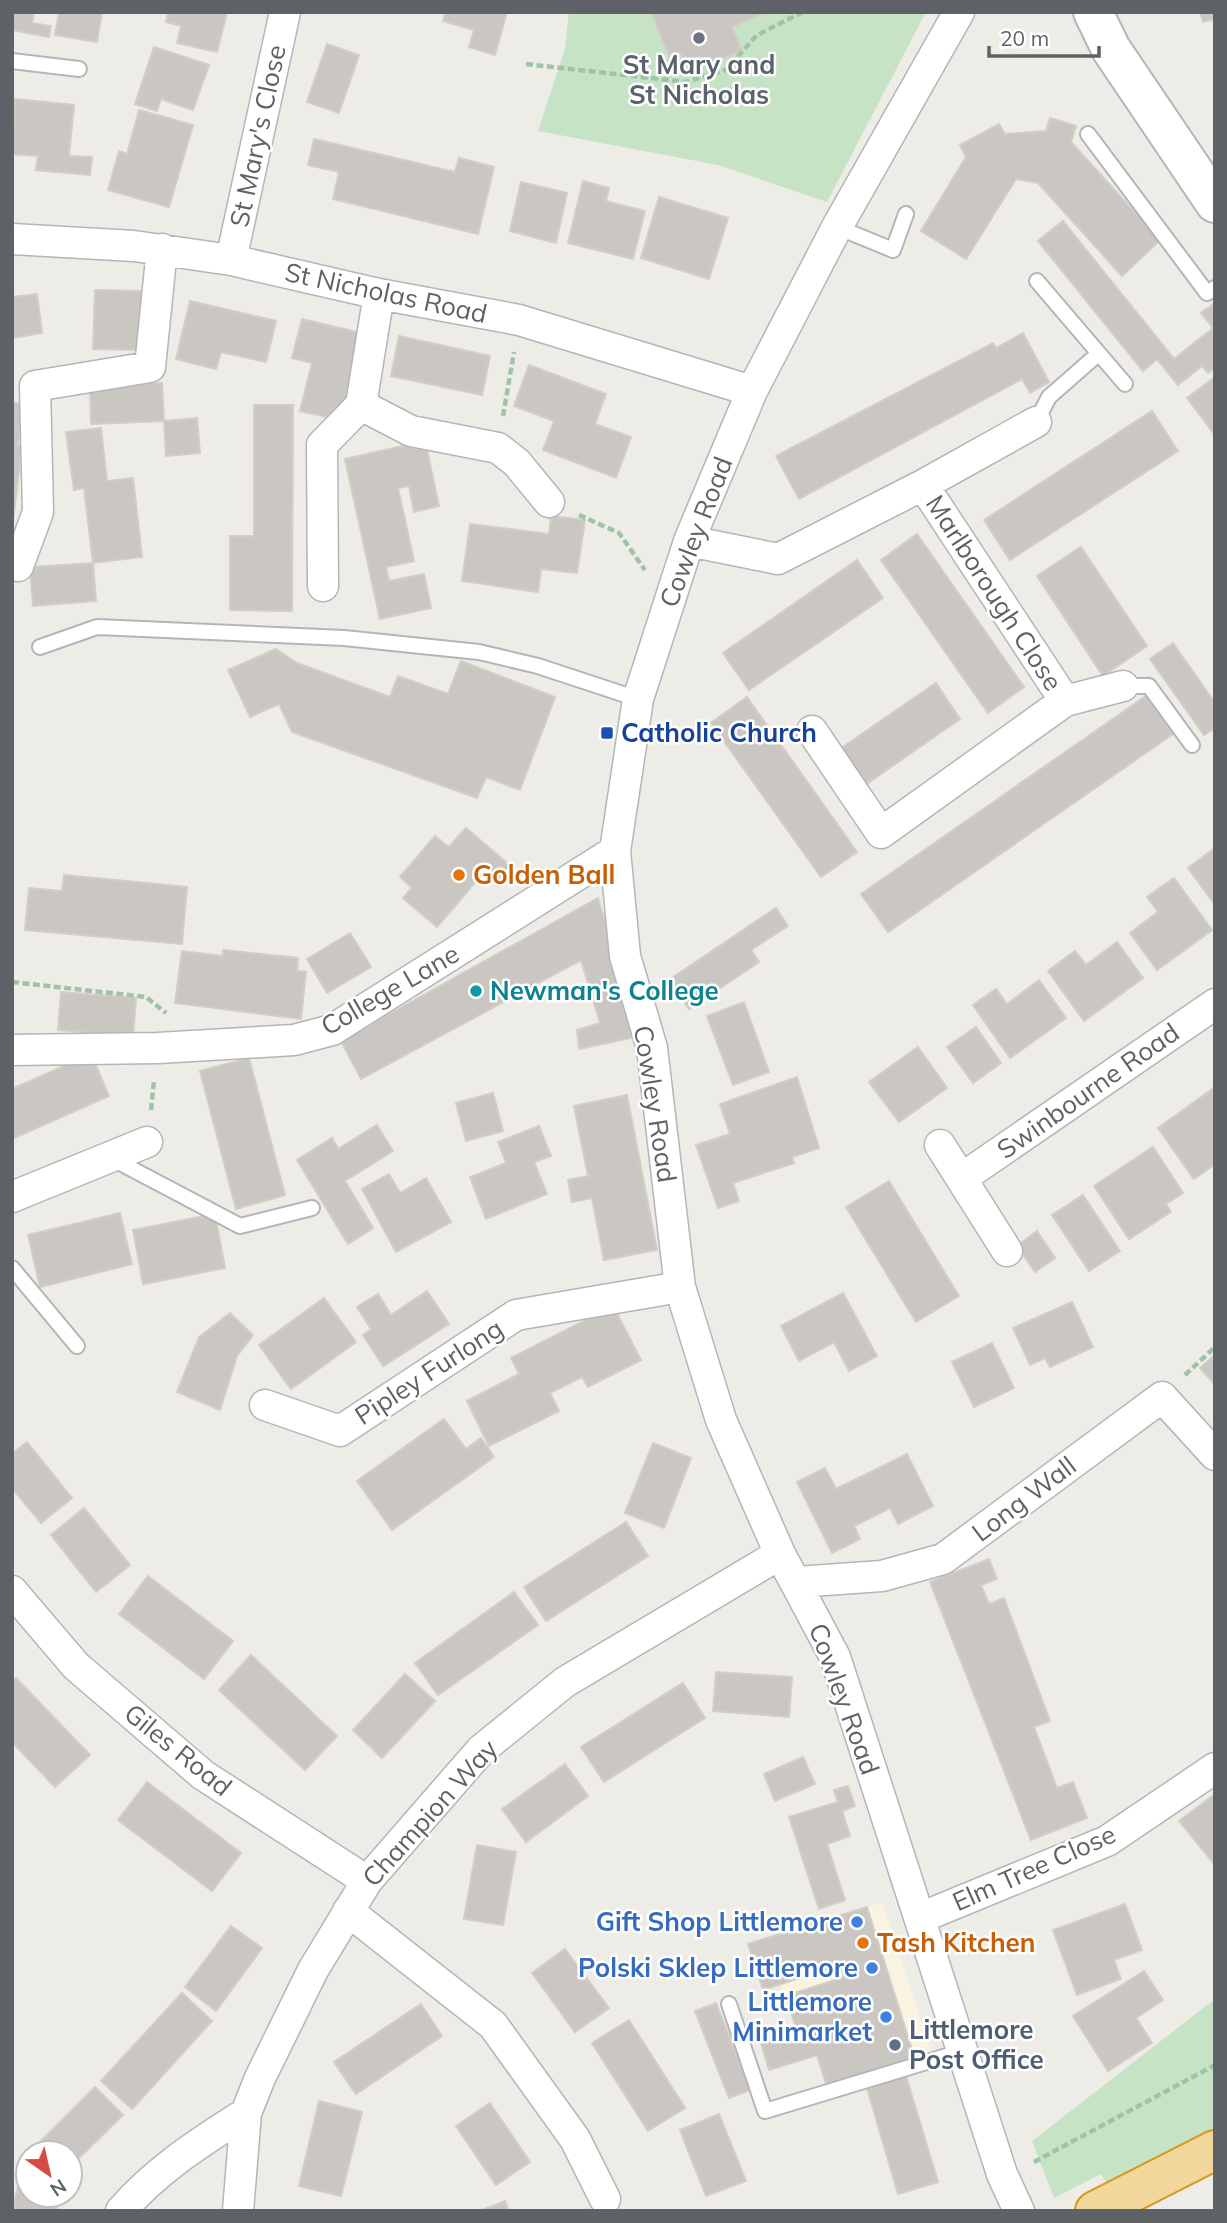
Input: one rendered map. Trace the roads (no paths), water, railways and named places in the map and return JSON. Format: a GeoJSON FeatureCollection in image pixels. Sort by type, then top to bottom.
{"type":"FeatureCollection","features":[{"type":"Feature","properties":{"kind":"highway"},"geometry":{"type":"LineString","coordinates":[[1095,2211],[1215,2150]]}},
{"type":"Feature","properties":{"kind":"street","name":"St Mary's Close"},"geometry":{"type":"LineString","coordinates":[[231,260],[285,12]]}},
{"type":"Feature","properties":{"kind":"street","name":"Cowley Road"},"geometry":{"type":"LineString","coordinates":[[960,12],[837,227],[752,391],[689,541],[670,593],[638,699],[615,851],[625,956],[652,1048],[680,1286],[721,1420],[780,1554],[835,1657],[1002,2174],[1019,2211]]}},
{"type":"Feature","properties":{"kind":"street"},"geometry":{"type":"LineString","coordinates":[[1093,12],[1111,49],[1215,203]]}},
{"type":"Feature","properties":{"kind":"street","name":"St Nicholas Road"},"geometry":{"type":"LineString","coordinates":[[12,239],[162,249],[231,260],[380,294],[520,320],[752,391]]}},
{"type":"Feature","properties":{"kind":"street"},"geometry":{"type":"LineString","coordinates":[[18,566],[38,512],[35,386],[149,367],[162,249]]}},
{"type":"Feature","properties":{"kind":"street"},"geometry":{"type":"LineString","coordinates":[[323,586],[322,445],[361,405],[380,294]]}},
{"type":"Feature","properties":{"kind":"street"},"geometry":{"type":"LineString","coordinates":[[361,405],[411,431],[498,448],[517,463],[549,502]]}},
{"type":"Feature","properties":{"kind":"street","name":"Marlborough Close"},"geometry":{"type":"LineString","coordinates":[[689,541],[778,559],[923,485],[1036,422]]}},
{"type":"Feature","properties":{"kind":"street","name":"Marlborough Close"},"geometry":{"type":"LineString","coordinates":[[923,485],[1065,701]]}},
{"type":"Feature","properties":{"kind":"street","name":"Marlborough Close"},"geometry":{"type":"LineString","coordinates":[[812,731],[881,833],[1065,701],[1123,686]]}},
{"type":"Feature","properties":{"kind":"street","name":"College Lane"},"geometry":{"type":"LineString","coordinates":[[12,1050],[158,1048],[294,1040],[332,1030],[615,851]]}},
{"type":"Feature","properties":{"kind":"street","name":"Swinbourne Road"},"geometry":{"type":"LineString","coordinates":[[962,1178],[1215,1004]]}},
{"type":"Feature","properties":{"kind":"street"},"geometry":{"type":"LineString","coordinates":[[12,1197],[147,1142]]}},
{"type":"Feature","properties":{"kind":"street"},"geometry":{"type":"LineString","coordinates":[[940,1145],[1007,1251]]}},
{"type":"Feature","properties":{"kind":"street","name":"Pipley Furlong"},"geometry":{"type":"LineString","coordinates":[[265,1405],[340,1430],[516,1315],[680,1286]]}},
{"type":"Feature","properties":{"kind":"street","name":"Long Wall"},"geometry":{"type":"LineString","coordinates":[[797,1582],[882,1576],[943,1559],[1161,1397],[1215,1455]]}},
{"type":"Feature","properties":{"kind":"street","name":"Champion Way"},"geometry":{"type":"LineString","coordinates":[[238,2211],[246,2113],[313,1970],[367,1881],[481,1749],[555,1690],[780,1554]]}},
{"type":"Feature","properties":{"kind":"street","name":"Giles Road"},"geometry":{"type":"LineString","coordinates":[[12,1591],[76,1665],[202,1775],[367,1881]]}},
{"type":"Feature","properties":{"kind":"street","name":"Elm Tree Close"},"geometry":{"type":"LineString","coordinates":[[920,1918],[1107,1841],[1215,1768]]}},
{"type":"Feature","properties":{"kind":"street"},"geometry":{"type":"LineString","coordinates":[[348,1911],[493,2025],[575,2139],[605,2199]]}},
{"type":"Feature","properties":{"kind":"street"},"geometry":{"type":"LineString","coordinates":[[121,2211],[143,2186],[183,2153],[246,2113]]}},
{"type":"Feature","properties":{"kind":"lane"},"geometry":{"type":"LineString","coordinates":[[12,61],[79,69]]}},
{"type":"Feature","properties":{"kind":"lane"},"geometry":{"type":"LineString","coordinates":[[1088,134],[1207,293],[1215,288]]}},
{"type":"Feature","properties":{"kind":"lane"},"geometry":{"type":"LineString","coordinates":[[837,227],[893,250],[906,214]]}},
{"type":"Feature","properties":{"kind":"lane"},"geometry":{"type":"LineString","coordinates":[[1037,281],[1125,384]]}},
{"type":"Feature","properties":{"kind":"lane"},"geometry":{"type":"LineString","coordinates":[[1036,422],[1049,397],[1098,354]]}},
{"type":"Feature","properties":{"kind":"lane"},"geometry":{"type":"LineString","coordinates":[[40,647],[97,627],[344,638],[479,652],[538,666],[638,699]]}},
{"type":"Feature","properties":{"kind":"lane"},"geometry":{"type":"LineString","coordinates":[[1123,686],[1149,686],[1192,745]]}},
{"type":"Feature","properties":{"kind":"lane"},"geometry":{"type":"LineString","coordinates":[[109,1157],[240,1226],[312,1208]]}},
{"type":"Feature","properties":{"kind":"lane"},"geometry":{"type":"LineString","coordinates":[[12,1268],[77,1346]]}},
{"type":"Feature","properties":{"kind":"lane"},"geometry":{"type":"LineString","coordinates":[[729,2004],[765,2111],[963,2051]]}},
{"type":"Feature","properties":{"kind":"place","name":"St Mary and St Nicholas"},"geometry":{"type":"Point","coordinates":[699,38]}},
{"type":"Feature","properties":{"kind":"place","name":"Catholic Church"},"geometry":{"type":"Point","coordinates":[607,733]}},
{"type":"Feature","properties":{"kind":"place","name":"Golden Ball"},"geometry":{"type":"Point","coordinates":[459,875]}},
{"type":"Feature","properties":{"kind":"place","name":"Newman's College"},"geometry":{"type":"Point","coordinates":[476,991]}},
{"type":"Feature","properties":{"kind":"place","name":"Gift Shop Littlemore"},"geometry":{"type":"Point","coordinates":[857,1922]}},
{"type":"Feature","properties":{"kind":"place","name":"Tash Kitchen"},"geometry":{"type":"Point","coordinates":[863,1943]}},
{"type":"Feature","properties":{"kind":"place","name":"Polski Sklep Littlemore"},"geometry":{"type":"Point","coordinates":[872,1968]}},
{"type":"Feature","properties":{"kind":"place","name":"Littlemore Minimarket"},"geometry":{"type":"Point","coordinates":[886,2017]}},
{"type":"Feature","properties":{"kind":"place","name":"Littlemore Post Office"},"geometry":{"type":"Point","coordinates":[895,2045]}}]}
